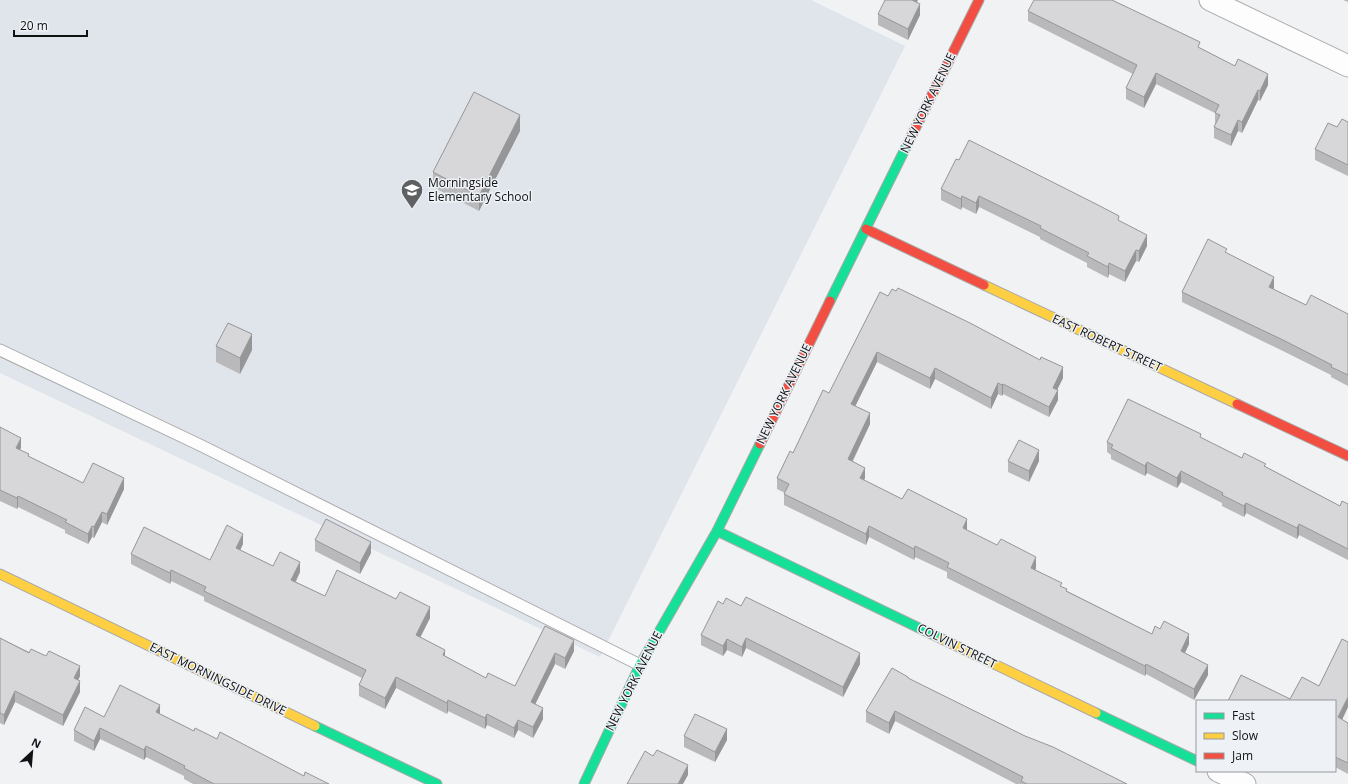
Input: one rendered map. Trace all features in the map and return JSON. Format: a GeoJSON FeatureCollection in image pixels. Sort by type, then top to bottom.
{"type":"FeatureCollection","features":[{"type":"Feature","properties":{"kind":"street","name":"NEW YORK AVENUE"},"geometry":{"type":"LineString","coordinates":[[584,784],[640,665],[717,531],[979,0]]}},
{"type":"Feature","properties":{"kind":"street"},"geometry":{"type":"LineString","coordinates":[[1210,0],[1348,66]]}},
{"type":"Feature","properties":{"kind":"street","name":"EAST ROBERT STREET"},"geometry":{"type":"LineString","coordinates":[[866,229],[1348,456]]}},
{"type":"Feature","properties":{"kind":"street","name":"COLVIN STREET"},"geometry":{"type":"LineString","coordinates":[[717,531],[1196,761]]}},
{"type":"Feature","properties":{"kind":"street","name":"EAST MORNINGSIDE DRIVE"},"geometry":{"type":"LineString","coordinates":[[0,574],[437,784]]}},
{"type":"Feature","properties":{"kind":"street"},"geometry":{"type":"LineString","coordinates":[[1220,772],[1245,784]]}},
{"type":"Feature","properties":{"kind":"lane"},"geometry":{"type":"LineString","coordinates":[[0,350],[202,446],[640,665]]}},
{"type":"Feature","properties":{"kind":"shaded area","name":"Morningside Elementary School"},"geometry":{"type":"Polygon","coordinates":[[[0,0],[811,0],[905,46],[600,657],[0,373],[0,0]]]}},
{"type":"Feature","properties":{"kind":"building"},"geometry":{"type":"Polygon","coordinates":[[[885,0],[912,0],[920,4],[908,29],[878,14],[885,0]]]}},
{"type":"Feature","properties":{"kind":"building"},"geometry":{"type":"Polygon","coordinates":[[[1034,0],[1112,0],[1200,42],[1198,47],[1235,66],[1238,59],[1268,74],[1242,122],[1238,120],[1231,135],[1214,127],[1220,115],[1215,113],[1219,105],[1156,73],[1144,97],[1126,88],[1137,65],[1028,11],[1034,0]]]}},
{"type":"Feature","properties":{"kind":"building"},"geometry":{"type":"Polygon","coordinates":[[[474,92],[520,115],[479,196],[433,172],[474,92]]]}},
{"type":"Feature","properties":{"kind":"building"},"geometry":{"type":"Polygon","coordinates":[[[1342,119],[1348,122],[1348,165],[1315,149],[1328,123],[1337,127],[1342,119]]]}},
{"type":"Feature","properties":{"kind":"building"},"geometry":{"type":"Polygon","coordinates":[[[969,140],[1119,216],[1118,220],[1147,235],[1139,251],[1136,250],[1125,271],[1109,263],[1108,267],[1087,256],[1089,253],[1040,228],[1041,226],[979,196],[976,203],[962,196],[961,199],[941,189],[956,159],[959,160],[969,140]]]}},
{"type":"Feature","properties":{"kind":"building"},"geometry":{"type":"Polygon","coordinates":[[[1208,239],[1227,249],[1225,252],[1274,277],[1269,287],[1306,305],[1311,295],[1348,314],[1348,375],[1331,367],[1332,365],[1283,340],[1182,292],[1208,239]]]}},
{"type":"Feature","properties":{"kind":"building"},"geometry":{"type":"Polygon","coordinates":[[[898,288],[970,323],[1040,360],[1041,357],[1063,367],[1053,388],[1058,390],[1049,407],[1003,384],[998,383],[991,398],[935,368],[930,378],[877,352],[851,404],[870,413],[848,459],[865,468],[860,478],[902,499],[908,489],[967,519],[963,528],[997,545],[1001,539],[1036,557],[1031,568],[1062,583],[1060,586],[1067,589],[1066,591],[1152,634],[1155,626],[1160,629],[1164,621],[1189,634],[1181,651],[1208,665],[1194,689],[947,567],[949,563],[915,546],[914,549],[869,526],[866,534],[784,494],[789,484],[777,478],[790,451],[793,453],[823,390],[829,393],[880,292],[888,296],[892,289],[896,291],[898,288]]]}},
{"type":"Feature","properties":{"kind":"building"},"geometry":{"type":"Polygon","coordinates":[[[228,323],[252,334],[240,358],[216,346],[228,323]]]}},
{"type":"Feature","properties":{"kind":"building"},"geometry":{"type":"Polygon","coordinates":[[[1128,399],[1201,434],[1200,437],[1242,458],[1244,453],[1266,464],[1264,466],[1340,506],[1342,501],[1348,504],[1348,549],[1299,524],[1297,528],[1246,503],[1244,506],[1181,471],[1177,478],[1147,462],[1145,466],[1111,448],[1113,445],[1107,442],[1128,399]]]}},
{"type":"Feature","properties":{"kind":"building"},"geometry":{"type":"Polygon","coordinates":[[[0,427],[21,438],[16,448],[29,454],[28,456],[83,483],[93,463],[124,478],[107,514],[102,512],[94,527],[92,526],[88,534],[65,522],[67,520],[18,496],[17,498],[0,490],[0,427]]]}},
{"type":"Feature","properties":{"kind":"building"},"geometry":{"type":"Polygon","coordinates":[[[1019,440],[1039,450],[1029,471],[1008,461],[1019,440]]]}},
{"type":"Feature","properties":{"kind":"building"},"geometry":{"type":"Polygon","coordinates":[[[326,519],[371,542],[360,563],[315,540],[326,519]]]}},
{"type":"Feature","properties":{"kind":"building"},"geometry":{"type":"Polygon","coordinates":[[[227,525],[243,534],[236,548],[273,566],[280,552],[300,562],[291,580],[325,596],[337,570],[396,599],[400,592],[430,607],[416,635],[445,650],[443,655],[486,678],[488,673],[515,686],[545,626],[574,640],[565,658],[555,653],[531,702],[543,708],[533,727],[518,720],[514,728],[487,714],[485,718],[448,700],[447,703],[396,677],[385,698],[359,685],[366,670],[204,591],[206,587],[171,570],[170,573],[131,554],[144,527],[210,560],[227,525]]]}},
{"type":"Feature","properties":{"kind":"building"},"geometry":{"type":"Polygon","coordinates":[[[746,597],[860,653],[843,687],[746,638],[742,647],[727,639],[723,646],[701,635],[718,601],[723,604],[726,598],[741,606],[746,597]]]}},
{"type":"Feature","properties":{"kind":"building"},"geometry":{"type":"Polygon","coordinates":[[[0,638],[29,653],[31,649],[46,656],[49,651],[80,666],[74,678],[80,681],[63,715],[15,691],[4,715],[0,713],[0,638]]]}},
{"type":"Feature","properties":{"kind":"building"},"geometry":{"type":"Polygon","coordinates":[[[1342,639],[1348,642],[1348,697],[1338,717],[1348,723],[1348,763],[1336,757],[1336,700],[1228,700],[1241,675],[1290,699],[1302,677],[1319,686],[1342,639]]]}},
{"type":"Feature","properties":{"kind":"building"},"geometry":{"type":"Polygon","coordinates":[[[892,668],[908,678],[1025,736],[1053,747],[1127,784],[1027,784],[1021,781],[1023,777],[895,711],[889,723],[866,711],[892,668]]]}},
{"type":"Feature","properties":{"kind":"building"},"geometry":{"type":"Polygon","coordinates":[[[120,685],[160,705],[156,712],[194,731],[195,728],[217,739],[220,732],[304,776],[305,772],[329,784],[214,784],[184,768],[185,766],[146,746],[144,750],[100,728],[94,741],[74,730],[85,707],[104,717],[120,685]]]}},
{"type":"Feature","properties":{"kind":"building"},"geometry":{"type":"Polygon","coordinates":[[[695,714],[727,729],[715,752],[684,736],[695,714]]]}},
{"type":"Feature","properties":{"kind":"building"},"geometry":{"type":"Polygon","coordinates":[[[657,750],[688,765],[678,784],[627,784],[645,751],[653,756],[657,750]]]}},
{"type":"Feature","properties":{"kind":"traffic: fast"},"geometry":{"type":"LineString","coordinates":[[830,301],[911,137]]}},
{"type":"Feature","properties":{"kind":"traffic: fast"},"geometry":{"type":"LineString","coordinates":[[584,784],[640,665],[717,531],[760,444]]}},
{"type":"Feature","properties":{"kind":"traffic: fast"},"geometry":{"type":"LineString","coordinates":[[717,531],[942,639]]}},
{"type":"Feature","properties":{"kind":"traffic: fast"},"geometry":{"type":"LineString","coordinates":[[1096,713],[1196,761]]}},
{"type":"Feature","properties":{"kind":"traffic: fast"},"geometry":{"type":"LineString","coordinates":[[315,726],[437,784]]}},
{"type":"Feature","properties":{"kind":"traffic: slow"},"geometry":{"type":"LineString","coordinates":[[984,285],[1237,404]]}},
{"type":"Feature","properties":{"kind":"traffic: slow"},"geometry":{"type":"LineString","coordinates":[[0,574],[315,726]]}},
{"type":"Feature","properties":{"kind":"traffic: slow"},"geometry":{"type":"LineString","coordinates":[[942,639],[1096,713]]}},
{"type":"Feature","properties":{"kind":"traffic: jam"},"geometry":{"type":"LineString","coordinates":[[911,137],[979,0]]}},
{"type":"Feature","properties":{"kind":"traffic: jam"},"geometry":{"type":"LineString","coordinates":[[866,229],[984,285]]}},
{"type":"Feature","properties":{"kind":"traffic: jam"},"geometry":{"type":"LineString","coordinates":[[760,444],[830,301]]}},
{"type":"Feature","properties":{"kind":"traffic: jam"},"geometry":{"type":"LineString","coordinates":[[1237,404],[1348,456]]}},
{"type":"Feature","properties":{"kind":"place","name":"Morningside Elementary School"},"geometry":{"type":"Point","coordinates":[412,210]}}]}
